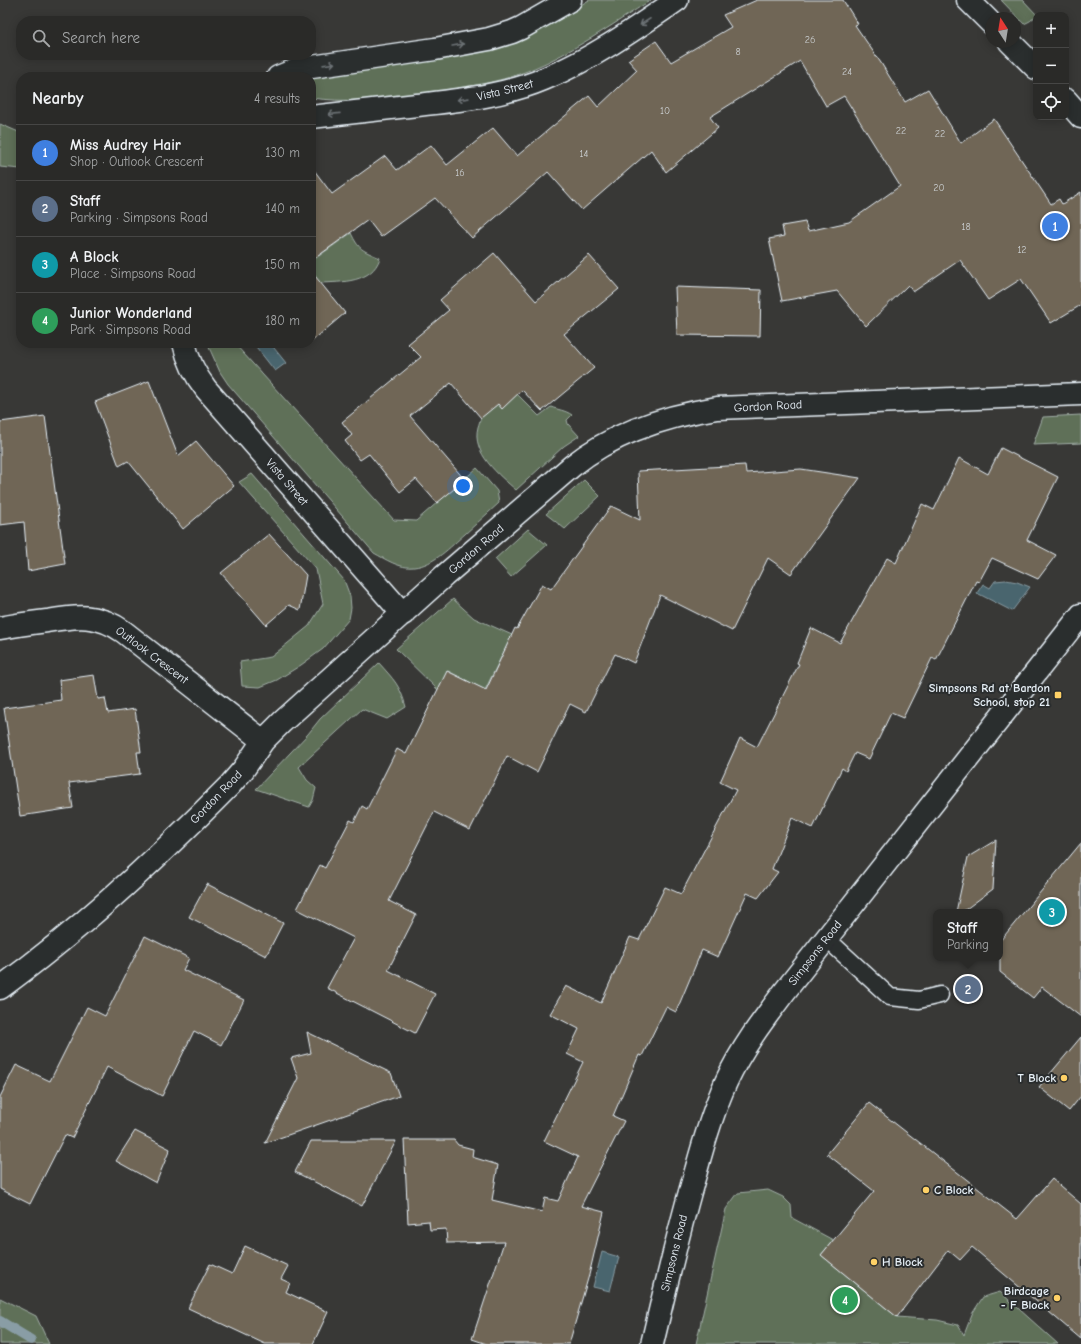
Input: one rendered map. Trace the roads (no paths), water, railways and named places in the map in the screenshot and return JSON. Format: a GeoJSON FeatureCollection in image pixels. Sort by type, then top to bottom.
{"type":"FeatureCollection","features":[{"type":"Feature","properties":{"kind":"street"},"geometry":{"type":"LineString","coordinates":[[290,72],[298,69],[435,49],[501,36],[521,28],[570,0]]}},
{"type":"Feature","properties":{"kind":"street","name":"Vista Street"},"geometry":{"type":"LineString","coordinates":[[316,116],[484,96],[543,80],[608,46],[678,0]]}},
{"type":"Feature","properties":{"kind":"street"},"geometry":{"type":"LineString","coordinates":[[968,0],[985,17]]}},
{"type":"Feature","properties":{"kind":"street"},"geometry":{"type":"LineString","coordinates":[[1016,48],[1033,65]]}},
{"type":"Feature","properties":{"kind":"street"},"geometry":{"type":"LineString","coordinates":[[1069,103],[1081,117]]}},
{"type":"Feature","properties":{"kind":"street","name":"Vista Street"},"geometry":{"type":"LineString","coordinates":[[185,348],[198,379],[206,389],[403,614]]}},
{"type":"Feature","properties":{"kind":"street","name":"Gordon Road"},"geometry":{"type":"LineString","coordinates":[[0,988],[35,962],[118,894],[230,785],[243,770],[263,741],[299,706],[450,571],[579,460],[617,438],[660,421],[698,411],[717,408],[1081,394]]}},
{"type":"Feature","properties":{"kind":"street","name":"Simpsons Road"},"geometry":{"type":"LineString","coordinates":[[652,1344],[686,1204],[712,1114],[726,1081],[750,1039],[785,991],[1080,616]]}},
{"type":"Feature","properties":{"kind":"street","name":"Outlook Crescent"},"geometry":{"type":"LineString","coordinates":[[0,628],[75,617],[106,621],[124,632],[263,741]]}},
{"type":"Feature","properties":{"kind":"lane"},"geometry":{"type":"LineString","coordinates":[[827,939],[890,997],[919,1000],[940,995]]}},
{"type":"Feature","properties":{"kind":"water"},"geometry":{"type":"Polygon","coordinates":[[[257,348],[274,348],[286,363],[275,371],[257,348]]]}},
{"type":"Feature","properties":{"kind":"water"},"geometry":{"type":"Polygon","coordinates":[[[1006,580],[1030,587],[1012,611],[977,593],[983,584],[990,588],[995,581],[1006,580]]]}},
{"type":"Feature","properties":{"kind":"water"},"geometry":{"type":"Polygon","coordinates":[[[602,1252],[619,1257],[610,1291],[593,1287],[602,1252]]]}},
{"type":"Feature","properties":{"kind":"waterway"},"geometry":{"type":"LineString","coordinates":[[0,1321],[31,1340]]}},
{"type":"Feature","properties":{"kind":"place","name":"Miss Audrey Hair"},"geometry":{"type":"Point","coordinates":[1055,226]}},
{"type":"Feature","properties":{"kind":"place","name":"Simpsons Rd at Bardon School, stop 21"},"geometry":{"type":"Point","coordinates":[1058,695]}},
{"type":"Feature","properties":{"kind":"place","name":"A Block"},"geometry":{"type":"Point","coordinates":[1052,912]}},
{"type":"Feature","properties":{"kind":"place","name":"Staff"},"geometry":{"type":"Point","coordinates":[968,989]}},
{"type":"Feature","properties":{"kind":"place","name":"T Block"},"geometry":{"type":"Point","coordinates":[1064,1078]}},
{"type":"Feature","properties":{"kind":"place","name":"C Block"},"geometry":{"type":"Point","coordinates":[926,1190]}},
{"type":"Feature","properties":{"kind":"place","name":"H Block"},"geometry":{"type":"Point","coordinates":[874,1262]}},
{"type":"Feature","properties":{"kind":"place","name":"Birdcage - F Block"},"geometry":{"type":"Point","coordinates":[1057,1298]}},
{"type":"Feature","properties":{"kind":"place","name":"Junior Wonderland"},"geometry":{"type":"Point","coordinates":[845,1300]}}]}
